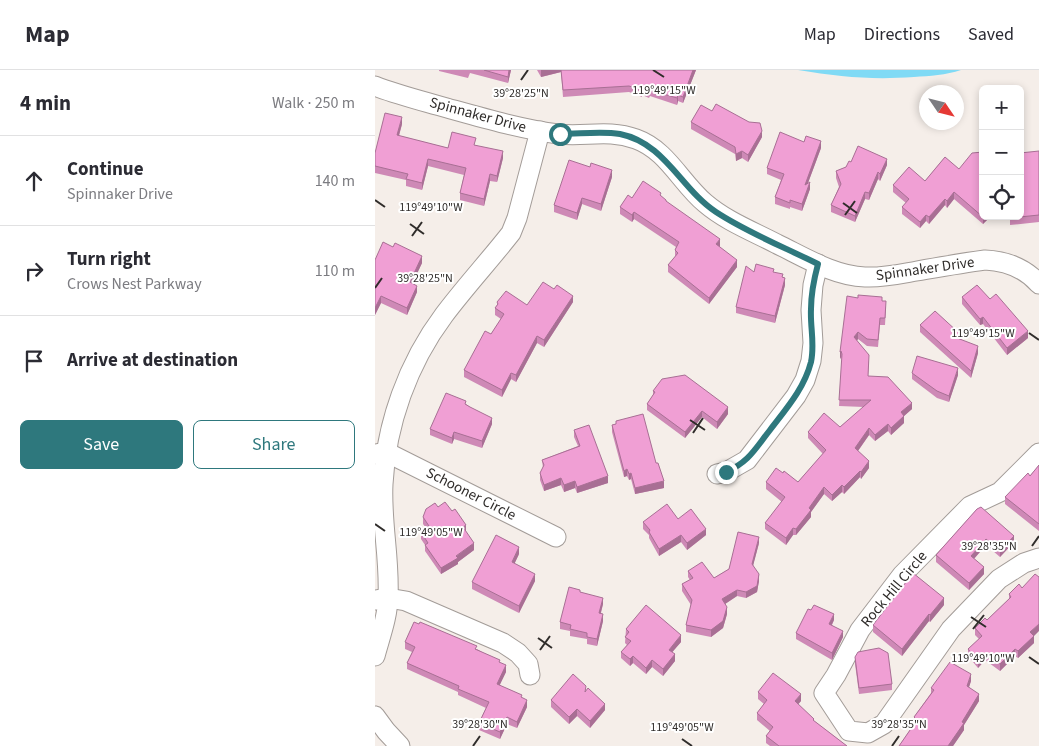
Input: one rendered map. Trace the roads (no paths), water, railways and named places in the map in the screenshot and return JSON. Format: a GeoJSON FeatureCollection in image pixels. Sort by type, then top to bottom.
{"type":"FeatureCollection","features":[{"type":"Feature","properties":{"kind":"street","name":"Spinnaker Drive"},"geometry":{"type":"LineString","coordinates":[[375,86],[470,114],[540,131],[560,134],[621,134],[638,140],[653,148],[663,157],[698,197],[715,212],[818,264],[843,273],[862,277],[881,277],[985,260],[1001,261],[1018,267],[1032,276],[1039,284]]}},
{"type":"Feature","properties":{"kind":"street"},"geometry":{"type":"LineString","coordinates":[[375,656],[382,599],[383,484],[381,453],[409,375],[425,344],[443,316],[511,233],[517,218],[540,131]]}},
{"type":"Feature","properties":{"kind":"street"},"geometry":{"type":"LineString","coordinates":[[717,474],[732,469],[747,460],[796,396],[805,380],[811,361],[813,343],[811,310],[813,285],[818,264]]}},
{"type":"Feature","properties":{"kind":"street","name":"Schooner Circle"},"geometry":{"type":"LineString","coordinates":[[381,453],[556,537]]}},
{"type":"Feature","properties":{"kind":"street","name":"Rock Hill Circle"},"geometry":{"type":"LineString","coordinates":[[1039,453],[1000,492],[970,506],[902,575],[860,630],[824,693],[849,731],[868,733],[884,724],[951,629],[999,579],[1024,563],[1039,558]]}},
{"type":"Feature","properties":{"kind":"street"},"geometry":{"type":"LineString","coordinates":[[382,599],[406,601],[503,643],[518,653],[528,664],[530,676]]}},
{"type":"Feature","properties":{"kind":"street"},"geometry":{"type":"LineString","coordinates":[[375,716],[385,731],[400,746]]}},
{"type":"Feature","properties":{"kind":"water"},"geometry":{"type":"Polygon","coordinates":[[[798,70],[961,70],[932,76],[870,78],[798,70]]]}}]}
